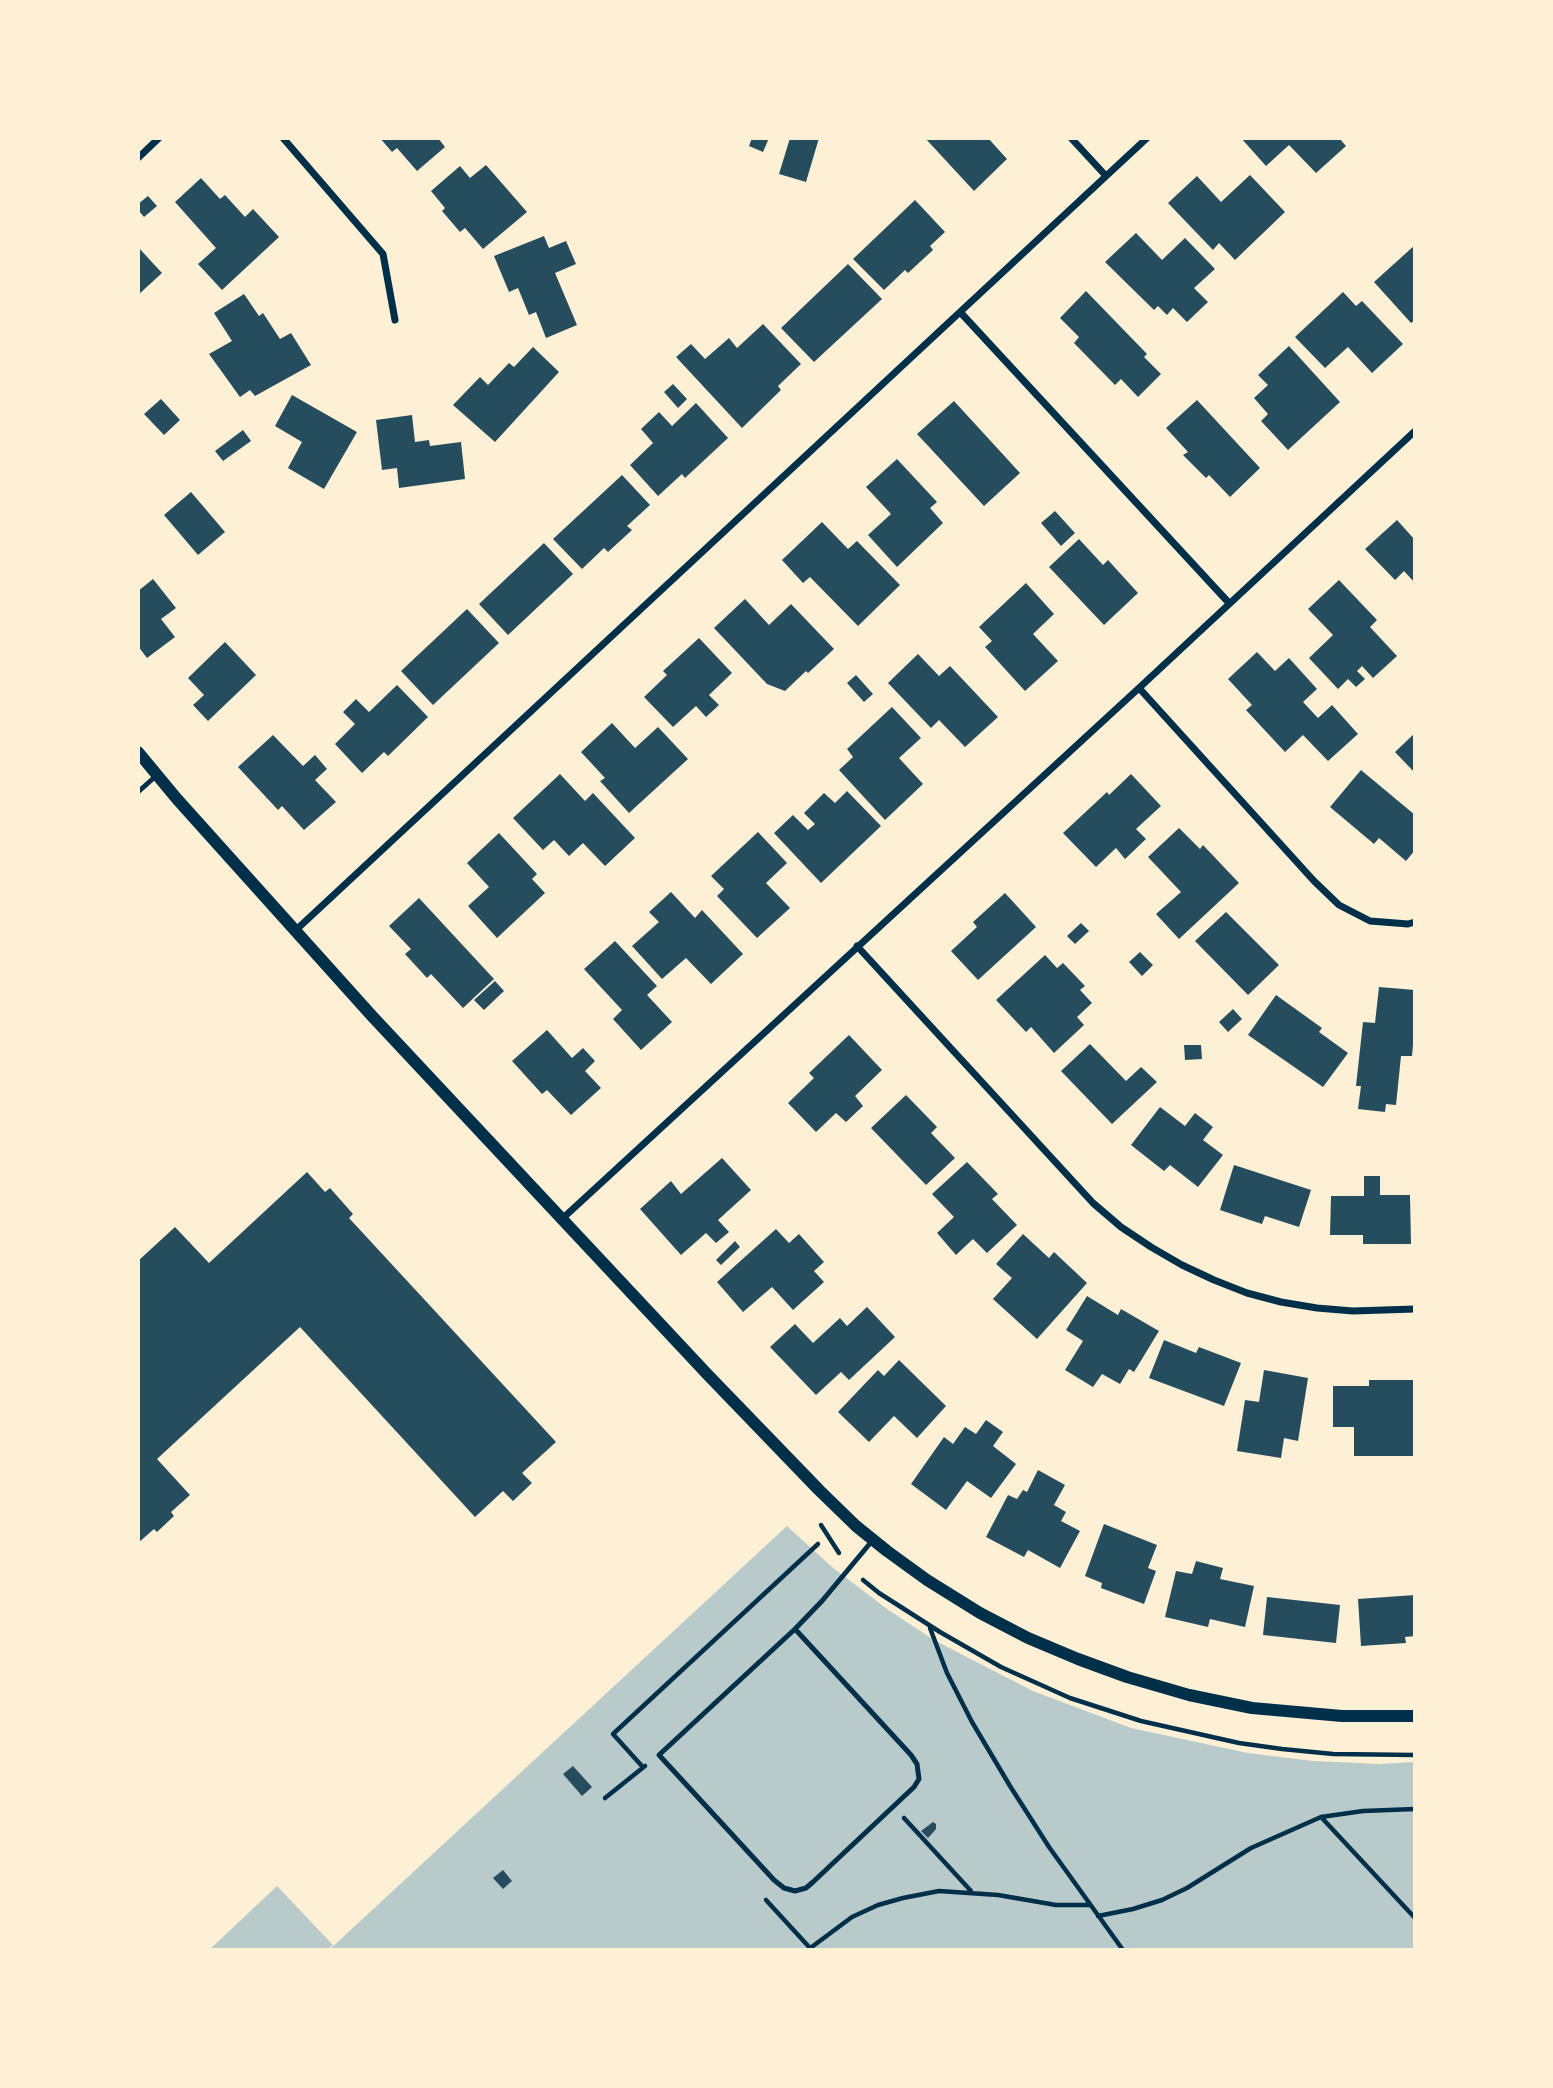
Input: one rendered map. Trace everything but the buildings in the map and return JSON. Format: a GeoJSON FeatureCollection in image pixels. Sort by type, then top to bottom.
{"type":"FeatureCollection","features":[{"type":"Feature","properties":{"kind":"street"},"geometry":{"type":"LineString","coordinates":[[138,158],[159,138]]}},
{"type":"Feature","properties":{"kind":"street"},"geometry":{"type":"LineString","coordinates":[[283,138],[383,254],[395,320]]}},
{"type":"Feature","properties":{"kind":"street"},"geometry":{"type":"LineString","coordinates":[[1071,138],[1106,176]]}},
{"type":"Feature","properties":{"kind":"street"},"geometry":{"type":"LineString","coordinates":[[296,930],[1147,138]]}},
{"type":"Feature","properties":{"kind":"street"},"geometry":{"type":"LineString","coordinates":[[961,313],[1229,603]]}},
{"type":"Feature","properties":{"kind":"street"},"geometry":{"type":"LineString","coordinates":[[562,1219],[1415,430]]}},
{"type":"Feature","properties":{"kind":"street"},"geometry":{"type":"LineString","coordinates":[[1139,688],[1314,881],[1339,905],[1370,921],[1408,924],[1415,922]]}},
{"type":"Feature","properties":{"kind":"street"},"geometry":{"type":"LineString","coordinates":[[138,752],[380,1025],[708,1375],[819,1490],[873,1540],[927,1580],[980,1614],[1028,1638],[1112,1672],[1188,1695],[1252,1708],[1342,1716],[1415,1716]]}},
{"type":"Feature","properties":{"kind":"street"},"geometry":{"type":"LineString","coordinates":[[857,946],[1093,1203],[1121,1227],[1151,1247],[1214,1280],[1281,1302],[1353,1311],[1415,1309]]}},
{"type":"Feature","properties":{"kind":"lane"},"geometry":{"type":"LineString","coordinates":[[138,792],[157,775]]}},
{"type":"Feature","properties":{"kind":"lane"},"geometry":{"type":"LineString","coordinates":[[795,1629],[917,1764],[919,1779],[915,1787],[806,1888],[795,1891],[784,1888],[774,1880],[659,1755],[795,1629],[873,1540]]}},
{"type":"Feature","properties":{"kind":"path"},"geometry":{"type":"LineString","coordinates":[[613,1734],[818,1544]]}},
{"type":"Feature","properties":{"kind":"path"},"geometry":{"type":"LineString","coordinates":[[929,1625],[947,1673],[972,1722],[1049,1847],[1123,1950]]}},
{"type":"Feature","properties":{"kind":"path"},"geometry":{"type":"LineString","coordinates":[[605,1798],[659,1755]]}},
{"type":"Feature","properties":{"kind":"path"},"geometry":{"type":"LineString","coordinates":[[894,1806],[972,1892]]}},
{"type":"Feature","properties":{"kind":"path"},"geometry":{"type":"LineString","coordinates":[[1098,1916],[1162,1900],[1187,1888],[1251,1847],[1321,1817],[1363,1811],[1415,1809]]}},
{"type":"Feature","properties":{"kind":"path"},"geometry":{"type":"LineString","coordinates":[[1321,1817],[1415,1918]]}},
{"type":"Feature","properties":{"kind":"path"},"geometry":{"type":"LineString","coordinates":[[808,1950],[852,1917],[878,1905],[939,1891],[972,1892],[1056,1905],[1090,1905]]}},
{"type":"Feature","properties":{"kind":"shaded area"},"geometry":{"type":"Polygon","coordinates":[[[787,1526],[832,1567],[887,1609],[934,1640],[1033,1691],[1131,1728],[1248,1753],[1313,1761],[1380,1764],[1415,1762],[1415,1950],[329,1950],[787,1526]]]}},
{"type":"Feature","properties":{"kind":"shaded area"},"geometry":{"type":"Polygon","coordinates":[[[277,1886],[333,1945],[327,1950],[209,1950],[277,1886]]]}}]}
